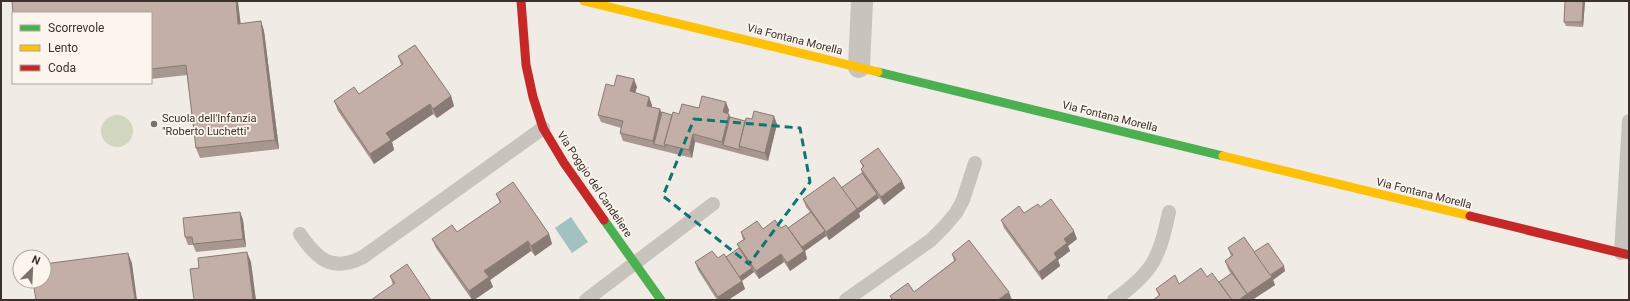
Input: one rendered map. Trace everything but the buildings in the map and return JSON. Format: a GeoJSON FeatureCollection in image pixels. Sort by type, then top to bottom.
{"type":"FeatureCollection","features":[{"type":"Feature","properties":{"kind":"street","name":"Via Poggio del Candeliere"},"geometry":{"type":"LineString","coordinates":[[521,1],[526,64],[533,97],[543,128],[564,163],[662,300]]}},
{"type":"Feature","properties":{"kind":"street","name":"Via Fontana Morella"},"geometry":{"type":"LineString","coordinates":[[584,1],[1625,254]]}},
{"type":"Feature","properties":{"kind":"street"},"geometry":{"type":"LineString","coordinates":[[859,67],[862,1]]}},
{"type":"Feature","properties":{"kind":"lane"},"geometry":{"type":"LineString","coordinates":[[1625,254],[1629,121]]}},
{"type":"Feature","properties":{"kind":"lane"},"geometry":{"type":"LineString","coordinates":[[300,234],[315,254],[324,260],[334,264],[344,264],[354,261],[363,257],[543,128]]}},
{"type":"Feature","properties":{"kind":"lane"},"geometry":{"type":"LineString","coordinates":[[846,300],[931,240],[944,227],[956,213],[963,200],[975,163]]}},
{"type":"Feature","properties":{"kind":"lane"},"geometry":{"type":"LineString","coordinates":[[586,300],[713,204]]}},
{"type":"Feature","properties":{"kind":"lane"},"geometry":{"type":"LineString","coordinates":[[1114,300],[1134,286],[1152,265],[1163,241],[1169,212]]}},
{"type":"Feature","properties":{"kind":"highlighted area"},"geometry":{"type":"Polygon","coordinates":[[[694,119],[800,128],[810,182],[749,264],[663,196],[694,119]]]}},
{"type":"Feature","properties":{"kind":"green space"},"geometry":{"type":"Polygon","coordinates":[[[114,115],[120,115],[130,122],[133,131],[132,137],[126,144],[120,147],[114,147],[104,140],[101,134],[101,128],[108,118],[114,115]]]}},
{"type":"Feature","properties":{"kind":"water"},"geometry":{"type":"Polygon","coordinates":[[[571,217],[588,242],[572,253],[555,228],[571,217]]]}},
{"type":"Feature","properties":{"kind":"traffic: fast"},"geometry":{"type":"LineString","coordinates":[[878,72],[1223,156]]}},
{"type":"Feature","properties":{"kind":"traffic: fast"},"geometry":{"type":"LineString","coordinates":[[604,220],[661,300]]}},
{"type":"Feature","properties":{"kind":"traffic: slow"},"geometry":{"type":"LineString","coordinates":[[584,1],[878,72]]}},
{"type":"Feature","properties":{"kind":"traffic: slow"},"geometry":{"type":"LineString","coordinates":[[1223,156],[1470,216]]}},
{"type":"Feature","properties":{"kind":"traffic: jam"},"geometry":{"type":"LineString","coordinates":[[521,1],[526,65],[533,97],[543,128],[564,163],[604,220]]}},
{"type":"Feature","properties":{"kind":"traffic: jam"},"geometry":{"type":"LineString","coordinates":[[1470,216],[1629,255]]}},
{"type":"Feature","properties":{"kind":"place","name":"Scuola dell'Infanzia \"Roberto Luchetti\""},"geometry":{"type":"Point","coordinates":[154,124]}}]}
